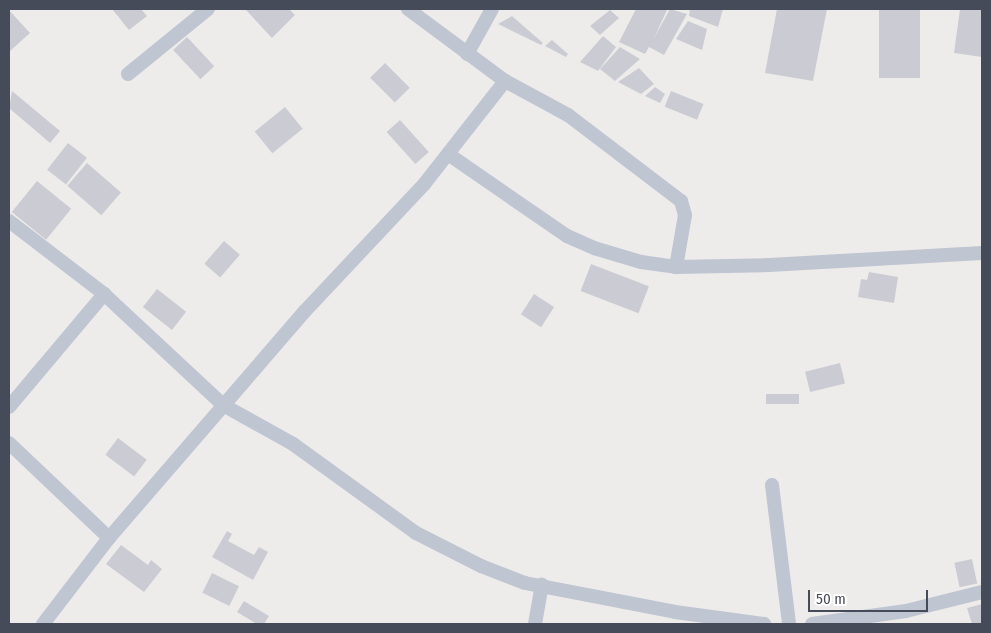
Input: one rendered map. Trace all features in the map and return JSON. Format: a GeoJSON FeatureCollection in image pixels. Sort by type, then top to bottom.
{"type":"FeatureCollection","features":[{"type":"Feature","properties":{"kind":"street"},"geometry":{"type":"LineString","coordinates":[[128,74],[208,9]]}},
{"type":"Feature","properties":{"kind":"street"},"geometry":{"type":"LineString","coordinates":[[408,9],[505,81],[568,115],[681,200],[685,215],[676,267]]}},
{"type":"Feature","properties":{"kind":"street"},"geometry":{"type":"LineString","coordinates":[[467,54],[492,9]]}},
{"type":"Feature","properties":{"kind":"street"},"geometry":{"type":"LineString","coordinates":[[43,624],[109,538],[224,405],[448,154],[505,81]]}},
{"type":"Feature","properties":{"kind":"street"},"geometry":{"type":"LineString","coordinates":[[448,154],[567,236],[594,248],[641,262],[676,267],[982,253]]}},
{"type":"Feature","properties":{"kind":"street"},"geometry":{"type":"LineString","coordinates":[[9,221],[104,294],[224,405],[292,444],[416,533],[481,566],[525,583],[675,612],[764,624]]}},
{"type":"Feature","properties":{"kind":"street"},"geometry":{"type":"LineString","coordinates":[[9,407],[104,294]]}},
{"type":"Feature","properties":{"kind":"street"},"geometry":{"type":"LineString","coordinates":[[9,443],[109,538]]}},
{"type":"Feature","properties":{"kind":"street"},"geometry":{"type":"LineString","coordinates":[[772,485],[789,624]]}},
{"type":"Feature","properties":{"kind":"street"},"geometry":{"type":"LineString","coordinates":[[535,624],[542,585]]}},
{"type":"Feature","properties":{"kind":"street"},"geometry":{"type":"LineString","coordinates":[[812,624],[906,611],[982,592]]}},
{"type":"Feature","properties":{"kind":"building"},"geometry":{"type":"Polygon","coordinates":[[[112,9],[141,9],[147,16],[129,30],[112,9]]]}},
{"type":"Feature","properties":{"kind":"building"},"geometry":{"type":"Polygon","coordinates":[[[245,9],[289,9],[295,15],[272,38],[245,9]]]}},
{"type":"Feature","properties":{"kind":"building"},"geometry":{"type":"Polygon","coordinates":[[[636,9],[667,10],[654,38],[670,9],[687,14],[664,55],[649,47],[645,54],[619,42],[636,9]]]}},
{"type":"Feature","properties":{"kind":"building"},"geometry":{"type":"Polygon","coordinates":[[[690,9],[723,9],[718,27],[689,16],[690,9]]]}},
{"type":"Feature","properties":{"kind":"building"},"geometry":{"type":"Polygon","coordinates":[[[777,9],[827,9],[813,81],[765,73],[777,9]]]}},
{"type":"Feature","properties":{"kind":"building"},"geometry":{"type":"Polygon","coordinates":[[[879,9],[920,9],[920,78],[879,78],[879,9]]]}},
{"type":"Feature","properties":{"kind":"building"},"geometry":{"type":"Polygon","coordinates":[[[960,9],[982,9],[982,57],[954,53],[960,9]]]}},
{"type":"Feature","properties":{"kind":"building"},"geometry":{"type":"Polygon","coordinates":[[[9,10],[30,33],[9,52],[9,10]]]}},
{"type":"Feature","properties":{"kind":"building"},"geometry":{"type":"Polygon","coordinates":[[[610,10],[619,18],[600,35],[590,26],[610,10]]]}},
{"type":"Feature","properties":{"kind":"building"},"geometry":{"type":"Polygon","coordinates":[[[512,16],[543,43],[541,45],[498,24],[512,16]]]}},
{"type":"Feature","properties":{"kind":"building"},"geometry":{"type":"Polygon","coordinates":[[[688,21],[707,29],[702,50],[676,39],[688,21]]]}},
{"type":"Feature","properties":{"kind":"building"},"geometry":{"type":"Polygon","coordinates":[[[603,36],[616,47],[598,71],[580,62],[603,36]]]}},
{"type":"Feature","properties":{"kind":"building"},"geometry":{"type":"Polygon","coordinates":[[[187,37],[214,66],[200,79],[173,50],[187,37]]]}},
{"type":"Feature","properties":{"kind":"building"},"geometry":{"type":"Polygon","coordinates":[[[552,40],[568,54],[566,57],[545,46],[552,40]]]}},
{"type":"Feature","properties":{"kind":"building"},"geometry":{"type":"Polygon","coordinates":[[[620,47],[640,59],[615,81],[600,69],[620,47]]]}},
{"type":"Feature","properties":{"kind":"building"},"geometry":{"type":"Polygon","coordinates":[[[385,63],[410,88],[395,103],[370,78],[385,63]]]}},
{"type":"Feature","properties":{"kind":"building"},"geometry":{"type":"Polygon","coordinates":[[[639,68],[654,84],[641,94],[618,82],[639,68]]]}},
{"type":"Feature","properties":{"kind":"building"},"geometry":{"type":"Polygon","coordinates":[[[655,87],[665,94],[660,103],[645,96],[655,87]]]}},
{"type":"Feature","properties":{"kind":"building"},"geometry":{"type":"Polygon","coordinates":[[[12,91],[60,131],[50,143],[9,108],[12,91]]]}},
{"type":"Feature","properties":{"kind":"building"},"geometry":{"type":"Polygon","coordinates":[[[671,91],[703,104],[697,120],[665,107],[671,91]]]}},
{"type":"Feature","properties":{"kind":"building"},"geometry":{"type":"Polygon","coordinates":[[[285,107],[303,129],[272,153],[255,132],[285,107]]]}},
{"type":"Feature","properties":{"kind":"building"},"geometry":{"type":"Polygon","coordinates":[[[400,120],[429,152],[415,164],[387,132],[400,120]]]}},
{"type":"Feature","properties":{"kind":"building"},"geometry":{"type":"Polygon","coordinates":[[[68,143],[87,158],[66,185],[47,170],[68,143]]]}},
{"type":"Feature","properties":{"kind":"building"},"geometry":{"type":"Polygon","coordinates":[[[87,163],[121,193],[101,215],[67,186],[87,163]]]}},
{"type":"Feature","properties":{"kind":"building"},"geometry":{"type":"Polygon","coordinates":[[[37,181],[71,209],[46,240],[12,212],[37,181]]]}},
{"type":"Feature","properties":{"kind":"building"},"geometry":{"type":"Polygon","coordinates":[[[224,241],[240,255],[220,277],[204,264],[224,241]]]}},
{"type":"Feature","properties":{"kind":"building"},"geometry":{"type":"Polygon","coordinates":[[[591,264],[649,286],[638,313],[581,291],[591,264]]]}},
{"type":"Feature","properties":{"kind":"building"},"geometry":{"type":"Polygon","coordinates":[[[869,272],[898,277],[894,303],[858,297],[861,279],[867,280],[869,272]]]}},
{"type":"Feature","properties":{"kind":"building"},"geometry":{"type":"Polygon","coordinates":[[[157,289],[186,312],[172,330],[143,307],[157,289]]]}},
{"type":"Feature","properties":{"kind":"building"},"geometry":{"type":"Polygon","coordinates":[[[534,294],[554,307],[541,327],[521,314],[534,294]]]}},
{"type":"Feature","properties":{"kind":"building"},"geometry":{"type":"Polygon","coordinates":[[[840,363],[845,383],[810,392],[805,372],[840,363]]]}},
{"type":"Feature","properties":{"kind":"building"},"geometry":{"type":"Polygon","coordinates":[[[766,394],[799,394],[799,404],[766,404],[766,394]]]}},
{"type":"Feature","properties":{"kind":"building"},"geometry":{"type":"Polygon","coordinates":[[[118,438],[147,460],[134,476],[105,455],[118,438]]]}},
{"type":"Feature","properties":{"kind":"building"},"geometry":{"type":"Polygon","coordinates":[[[227,531],[232,534],[228,541],[254,555],[259,547],[268,552],[253,580],[212,557],[227,531]]]}},
{"type":"Feature","properties":{"kind":"building"},"geometry":{"type":"Polygon","coordinates":[[[121,545],[148,565],[151,560],[162,569],[144,592],[106,564],[121,545]]]}},
{"type":"Feature","properties":{"kind":"building"},"geometry":{"type":"Polygon","coordinates":[[[972,559],[977,583],[960,587],[954,563],[972,559]]]}},
{"type":"Feature","properties":{"kind":"building"},"geometry":{"type":"Polygon","coordinates":[[[212,573],[239,586],[229,606],[202,593],[212,573]]]}},
{"type":"Feature","properties":{"kind":"building"},"geometry":{"type":"Polygon","coordinates":[[[244,601],[269,616],[264,624],[257,624],[237,612],[244,601]]]}},
{"type":"Feature","properties":{"kind":"building"},"geometry":{"type":"Polygon","coordinates":[[[982,604],[982,624],[972,624],[967,608],[982,604]]]}}]}
